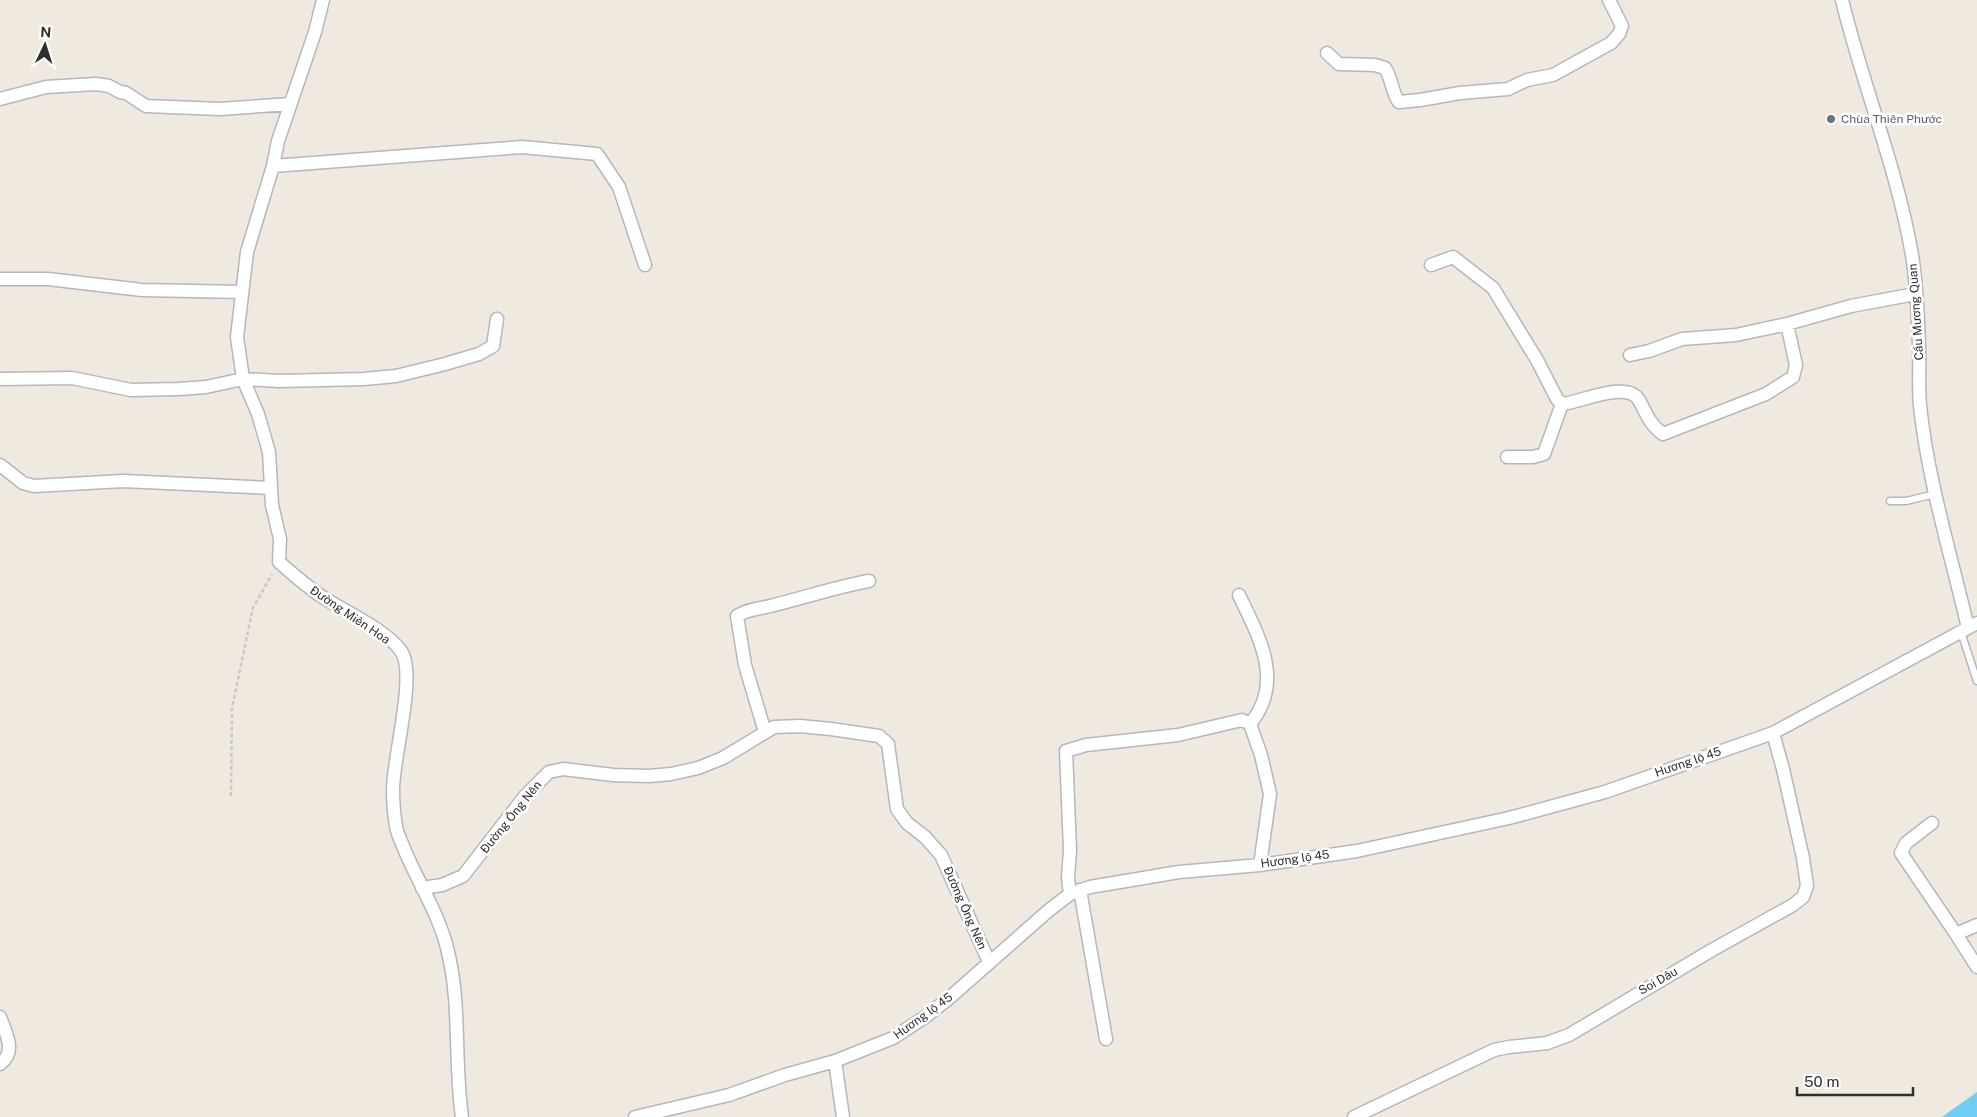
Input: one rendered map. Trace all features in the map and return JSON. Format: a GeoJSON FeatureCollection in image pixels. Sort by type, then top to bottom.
{"type":"FeatureCollection","features":[{"type":"Feature","properties":{"kind":"street"},"geometry":{"type":"LineString","coordinates":[[280,562],[280,539],[272,505],[269,452],[258,414],[242,379],[237,337],[247,252],[278,141],[323,0]]}},
{"type":"Feature","properties":{"kind":"street"},"geometry":{"type":"LineString","coordinates":[[1327,53],[1338,64],[1375,65],[1386,68],[1398,102],[1420,100],[1460,92],[1508,89],[1527,80],[1553,75],[1611,43],[1619,34],[1622,26],[1609,0]]}},
{"type":"Feature","properties":{"kind":"street","name":"Cầu Mương Quan"},"geometry":{"type":"LineString","coordinates":[[1842,0],[1852,43],[1894,175],[1912,257],[1919,346],[1920,404],[1935,494],[1969,628]]}},
{"type":"Feature","properties":{"kind":"street"},"geometry":{"type":"LineString","coordinates":[[0,99],[46,87],[96,84],[109,86],[126,93],[146,106],[220,109],[290,104]]}},
{"type":"Feature","properties":{"kind":"street"},"geometry":{"type":"LineString","coordinates":[[272,166],[522,147],[597,154],[619,187],[645,265]]}},
{"type":"Feature","properties":{"kind":"street"},"geometry":{"type":"LineString","coordinates":[[1431,265],[1453,257],[1493,288],[1537,360],[1557,399],[1562,404],[1576,403],[1612,391],[1627,391],[1635,394],[1654,428],[1663,434],[1766,394],[1793,377],[1796,366],[1787,324]]}},
{"type":"Feature","properties":{"kind":"street"},"geometry":{"type":"LineString","coordinates":[[0,279],[48,279],[142,290],[242,292]]}},
{"type":"Feature","properties":{"kind":"street"},"geometry":{"type":"LineString","coordinates":[[1630,355],[1649,351],[1682,339],[1736,335],[1787,324],[1851,306],[1915,294]]}},
{"type":"Feature","properties":{"kind":"street"},"geometry":{"type":"LineString","coordinates":[[0,379],[72,378],[131,390],[206,387],[242,379],[279,381],[396,376],[479,354],[494,346],[497,319]]}},
{"type":"Feature","properties":{"kind":"street"},"geometry":{"type":"LineString","coordinates":[[1507,457],[1533,457],[1544,454],[1562,404]]}},
{"type":"Feature","properties":{"kind":"street"},"geometry":{"type":"LineString","coordinates":[[0,465],[24,483],[34,486],[123,481],[271,488]]}},
{"type":"Feature","properties":{"kind":"street","name":"Đường Miên Hoa"},"geometry":{"type":"LineString","coordinates":[[280,562],[301,582],[322,597],[380,632],[401,651],[407,662],[405,707],[395,755],[393,789],[396,827],[436,917],[448,949],[454,980],[456,1047],[462,1117]]}},
{"type":"Feature","properties":{"kind":"street"},"geometry":{"type":"LineString","coordinates":[[765,732],[744,665],[737,616],[744,611],[770,606],[830,588],[869,580]]}},
{"type":"Feature","properties":{"kind":"street"},"geometry":{"type":"LineString","coordinates":[[1239,595],[1262,644],[1267,662],[1266,688],[1259,714],[1250,724]]}},
{"type":"Feature","properties":{"kind":"street","name":"Hương lộ 45"},"geometry":{"type":"LineString","coordinates":[[635,1117],[729,1095],[835,1061],[893,1038],[925,1017],[1075,892],[1090,887],[1179,872],[1260,864],[1357,851],[1509,818],[1605,792],[1773,733],[1969,628]]}},
{"type":"Feature","properties":{"kind":"street"},"geometry":{"type":"LineString","coordinates":[[1106,1039],[1075,892],[1068,878],[1070,850],[1066,751],[1086,745],[1178,736],[1242,720],[1250,724],[1261,755],[1270,794],[1260,864]]}},
{"type":"Feature","properties":{"kind":"street","name":"Đường Ông Nên"},"geometry":{"type":"LineString","coordinates":[[422,888],[442,885],[464,876],[525,796],[549,772],[563,768],[613,775],[649,776],[670,774],[698,768],[723,758],[774,728],[831,729],[879,736],[888,744],[898,809],[907,823],[925,837],[940,855],[989,962]]}},
{"type":"Feature","properties":{"kind":"street","name":"Soi Dâu"},"geometry":{"type":"LineString","coordinates":[[1354,1117],[1494,1050],[1547,1043],[1568,1035],[1703,954],[1793,905],[1803,897],[1807,886],[1803,858],[1784,769],[1773,733]]}},
{"type":"Feature","properties":{"kind":"street"},"geometry":{"type":"LineString","coordinates":[[1932,823],[1906,843],[1901,853],[1977,967]]}},
{"type":"Feature","properties":{"kind":"street"},"geometry":{"type":"LineString","coordinates":[[1956,934],[1977,925]]}},
{"type":"Feature","properties":{"kind":"street"},"geometry":{"type":"LineString","coordinates":[[0,1017],[10,1046],[6,1060],[0,1064]]}},
{"type":"Feature","properties":{"kind":"street"},"geometry":{"type":"LineString","coordinates":[[835,1061],[843,1117]]}},
{"type":"Feature","properties":{"kind":"lane"},"geometry":{"type":"LineString","coordinates":[[1890,501],[1906,501],[1935,494]]}},
{"type":"Feature","properties":{"kind":"lane"},"geometry":{"type":"LineString","coordinates":[[1969,628],[1977,681]]}},
{"type":"Feature","properties":{"kind":"path"},"geometry":{"type":"LineString","coordinates":[[231,796],[232,708],[253,608],[280,562]]}},
{"type":"Feature","properties":{"kind":"water"},"geometry":{"type":"Polygon","coordinates":[[[1977,1092],[1977,1117],[1942,1117],[1977,1092]]]}},
{"type":"Feature","properties":{"kind":"place","name":"Chùa Thiên Phước"},"geometry":{"type":"Point","coordinates":[1831,119]}}]}
